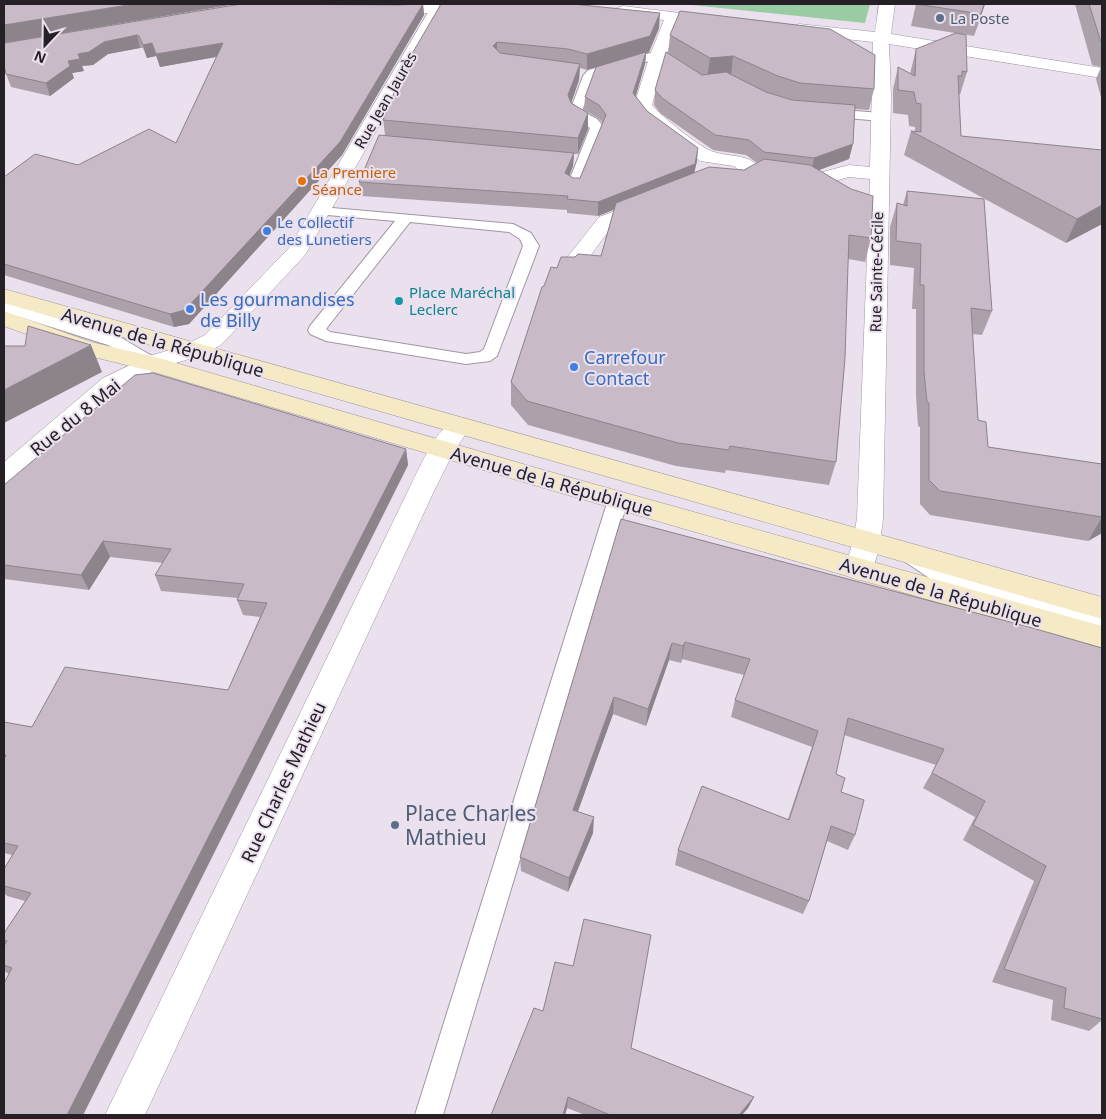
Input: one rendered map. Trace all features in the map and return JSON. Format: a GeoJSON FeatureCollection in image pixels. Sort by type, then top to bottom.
{"type":"FeatureCollection","features":[{"type":"Feature","properties":{"kind":"main road","name":"Avenue de la République"},"geometry":{"type":"LineString","coordinates":[[4,296],[191,351],[450,438],[618,500],[1102,638]]}},
{"type":"Feature","properties":{"kind":"main road","name":"Avenue de la République"},"geometry":{"type":"LineString","coordinates":[[4,318],[85,348],[867,542],[1102,608]]}},
{"type":"Feature","properties":{"kind":"street","name":"Rue Sainte-Cécile"},"geometry":{"type":"LineString","coordinates":[[859,569],[867,542],[870,518],[860,202],[880,174],[880,52],[887,4]]}},
{"type":"Feature","properties":{"kind":"street"},"geometry":{"type":"LineString","coordinates":[[368,10],[440,5],[486,6]]}},
{"type":"Feature","properties":{"kind":"street","name":"Rue Jean Jaurès"},"geometry":{"type":"LineString","coordinates":[[191,351],[213,340],[298,251],[321,211],[371,141],[440,5]]}},
{"type":"Feature","properties":{"kind":"street"},"geometry":{"type":"LineString","coordinates":[[608,10],[734,22]]}},
{"type":"Feature","properties":{"kind":"street"},"geometry":{"type":"LineString","coordinates":[[674,16],[658,54],[643,106],[653,118],[706,165],[739,161],[775,179],[860,202]]}},
{"type":"Feature","properties":{"kind":"street"},"geometry":{"type":"LineString","coordinates":[[783,28],[882,38],[1102,73]]}},
{"type":"Feature","properties":{"kind":"street"},"geometry":{"type":"LineString","coordinates":[[775,179],[849,171],[880,174]]}},
{"type":"Feature","properties":{"kind":"street"},"geometry":{"type":"LineString","coordinates":[[566,273],[606,221],[668,196]]}},
{"type":"Feature","properties":{"kind":"street","name":"Rue du 8 Mai"},"geometry":{"type":"LineString","coordinates":[[4,476],[111,384],[151,364],[191,351]]}},
{"type":"Feature","properties":{"kind":"street","name":"Rue Charles Mathieu"},"geometry":{"type":"LineString","coordinates":[[125,1115],[450,438]]}},
{"type":"Feature","properties":{"kind":"lane"},"geometry":{"type":"LineString","coordinates":[[574,186],[597,128],[592,122],[577,115],[576,111],[589,76],[592,73],[658,54],[682,70]]}},
{"type":"Feature","properties":{"kind":"lane"},"geometry":{"type":"LineString","coordinates":[[575,73],[589,76]]}},
{"type":"Feature","properties":{"kind":"lane"},"geometry":{"type":"LineString","coordinates":[[814,112],[881,117]]}},
{"type":"Feature","properties":{"kind":"lane"},"geometry":{"type":"LineString","coordinates":[[566,159],[584,161]]}},
{"type":"Feature","properties":{"kind":"lane"},"geometry":{"type":"LineString","coordinates":[[321,211],[406,217],[513,228],[526,236],[531,246],[491,352],[484,357],[466,359],[326,336],[316,330],[406,217]]}},
{"type":"Feature","properties":{"kind":"lane"},"geometry":{"type":"LineString","coordinates":[[4,307],[114,341],[151,364]]}},
{"type":"Feature","properties":{"kind":"lane"},"geometry":{"type":"LineString","coordinates":[[429,1115],[618,500]]}},
{"type":"Feature","properties":{"kind":"lane"},"geometry":{"type":"LineString","coordinates":[[905,552],[942,576],[1102,622]]}},
{"type":"Feature","properties":{"kind":"green space"},"geometry":{"type":"Polygon","coordinates":[[[682,4],[870,4],[865,23],[682,4]]]}},
{"type":"Feature","properties":{"kind":"building"},"geometry":{"type":"Polygon","coordinates":[[[4,4],[134,4],[4,25],[4,4]]]}},
{"type":"Feature","properties":{"kind":"building"},"geometry":{"type":"Polygon","coordinates":[[[241,4],[423,4],[340,142],[185,310],[170,314],[4,264],[4,177],[35,154],[78,165],[149,129],[176,143],[223,43],[156,54],[152,43],[143,45],[137,35],[104,42],[89,52],[78,54],[80,59],[68,61],[70,66],[46,83],[6,74],[4,43],[241,4]]]}},
{"type":"Feature","properties":{"kind":"building"},"geometry":{"type":"Polygon","coordinates":[[[441,4],[572,4],[660,13],[650,36],[587,54],[568,49],[497,42],[493,46],[500,53],[580,64],[568,95],[571,103],[588,113],[578,138],[383,120],[404,68],[402,71],[441,4]]]}},
{"type":"Feature","properties":{"kind":"building"},"geometry":{"type":"Polygon","coordinates":[[[916,4],[984,4],[981,14],[916,4]]]}},
{"type":"Feature","properties":{"kind":"building"},"geometry":{"type":"Polygon","coordinates":[[[1089,4],[1102,4],[1102,43],[1101,42],[1089,4]]]}},
{"type":"Feature","properties":{"kind":"building"},"geometry":{"type":"Polygon","coordinates":[[[680,11],[830,29],[875,55],[874,89],[800,83],[778,76],[733,56],[710,58],[670,35],[680,11]]]}},
{"type":"Feature","properties":{"kind":"building"},"geometry":{"type":"Polygon","coordinates":[[[956,33],[966,35],[967,72],[962,71],[962,76],[958,76],[961,136],[1102,150],[1102,205],[1077,219],[911,131],[921,132],[921,104],[916,103],[914,92],[898,90],[898,67],[915,76],[916,49],[956,33]]]}},
{"type":"Feature","properties":{"kind":"building"},"geometry":{"type":"Polygon","coordinates":[[[646,52],[633,93],[647,111],[698,148],[695,164],[598,202],[567,199],[568,196],[359,182],[379,135],[574,153],[565,173],[573,178],[580,178],[606,115],[599,105],[585,97],[596,67],[646,52]]]}},
{"type":"Feature","properties":{"kind":"building"},"geometry":{"type":"Polygon","coordinates":[[[666,52],[702,75],[726,72],[766,92],[792,100],[855,105],[853,144],[814,158],[764,152],[749,140],[715,135],[662,98],[655,90],[666,52]]]}},
{"type":"Feature","properties":{"kind":"building"},"geometry":{"type":"Polygon","coordinates":[[[764,159],[810,165],[851,189],[873,196],[871,238],[849,235],[845,358],[836,462],[730,446],[729,450],[678,443],[527,401],[511,382],[542,287],[551,267],[557,268],[561,257],[575,257],[578,254],[601,256],[616,203],[709,167],[744,170],[764,159]]]}},
{"type":"Feature","properties":{"kind":"building"},"geometry":{"type":"Polygon","coordinates":[[[907,191],[984,199],[992,311],[971,308],[978,420],[986,422],[988,447],[1102,464],[1102,517],[940,491],[929,480],[929,403],[927,402],[924,372],[924,285],[920,285],[921,244],[896,241],[897,203],[907,206],[907,191]]]}},
{"type":"Feature","properties":{"kind":"building"},"geometry":{"type":"Polygon","coordinates":[[[28,326],[91,345],[4,390],[4,346],[25,346],[28,326]]]}},
{"type":"Feature","properties":{"kind":"building"},"geometry":{"type":"Polygon","coordinates":[[[153,373],[406,449],[67,1115],[4,1115],[4,983],[12,968],[4,965],[4,946],[7,941],[4,940],[4,933],[31,893],[4,886],[4,869],[18,846],[4,843],[4,759],[6,755],[4,755],[4,722],[32,727],[65,667],[228,690],[267,603],[237,600],[244,584],[155,575],[171,549],[103,541],[81,575],[4,565],[4,485],[135,375],[153,373]]]}},
{"type":"Feature","properties":{"kind":"building"},"geometry":{"type":"Polygon","coordinates":[[[621,519],[1102,648],[1102,1019],[1064,1008],[1066,988],[1004,969],[1046,866],[973,825],[985,801],[932,773],[944,749],[848,718],[836,774],[845,778],[841,792],[864,800],[855,835],[831,826],[809,901],[678,850],[702,786],[789,820],[818,731],[735,700],[750,659],[685,642],[683,646],[672,643],[648,709],[614,697],[573,810],[594,817],[569,878],[520,857],[621,519]]]}},
{"type":"Feature","properties":{"kind":"building"},"geometry":{"type":"Polygon","coordinates":[[[584,919],[651,935],[631,1048],[754,1097],[739,1115],[610,1115],[568,1097],[563,1115],[491,1115],[534,1008],[543,1011],[555,962],[573,966],[584,919]]]}},
{"type":"Feature","properties":{"kind":"place","name":"La Poste"},"geometry":{"type":"Point","coordinates":[940,18]}},
{"type":"Feature","properties":{"kind":"place","name":"La Premiere Séance"},"geometry":{"type":"Point","coordinates":[302,181]}},
{"type":"Feature","properties":{"kind":"place","name":"Le Collectif des Lunetiers"},"geometry":{"type":"Point","coordinates":[267,231]}},
{"type":"Feature","properties":{"kind":"place","name":"Place Maréchal Leclerc"},"geometry":{"type":"Point","coordinates":[399,301]}},
{"type":"Feature","properties":{"kind":"place","name":"Les gourmandises de Billy"},"geometry":{"type":"Point","coordinates":[190,309]}},
{"type":"Feature","properties":{"kind":"place","name":"Carrefour Contact"},"geometry":{"type":"Point","coordinates":[574,367]}},
{"type":"Feature","properties":{"kind":"place","name":"Place Charles Mathieu"},"geometry":{"type":"Point","coordinates":[395,825]}}]}
